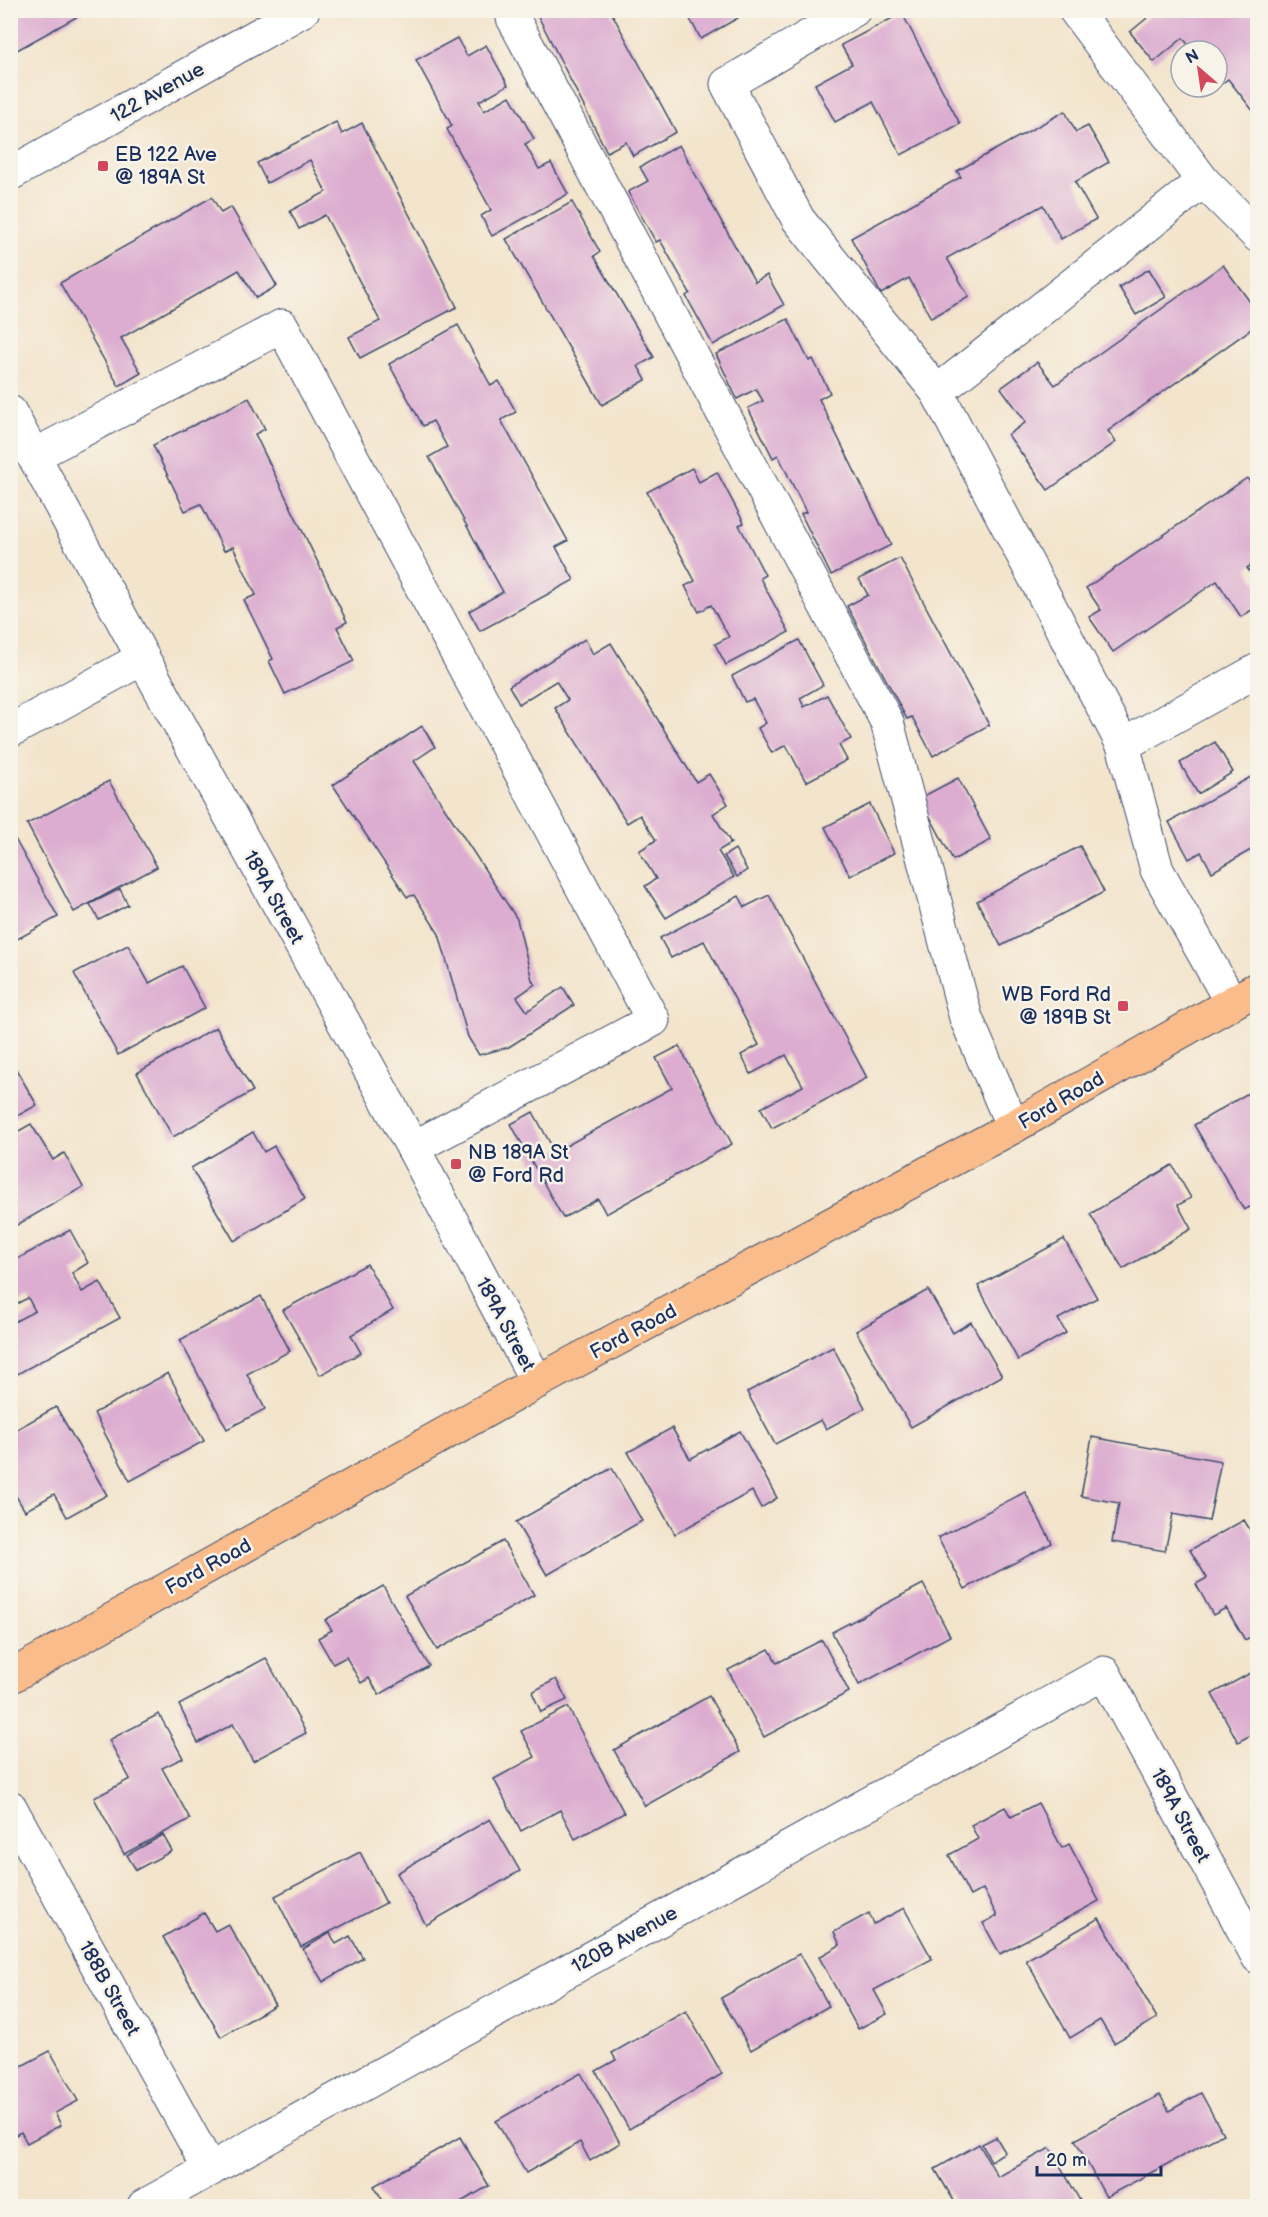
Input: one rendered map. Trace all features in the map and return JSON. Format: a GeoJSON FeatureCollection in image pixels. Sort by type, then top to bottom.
{"type":"FeatureCollection","features":[{"type":"Feature","properties":{"kind":"main road","name":"Ford Road"},"geometry":{"type":"LineString","coordinates":[[10,1677],[537,1382],[1013,1127],[1244,995]]}},
{"type":"Feature","properties":{"kind":"street","name":"122 Avenue"},"geometry":{"type":"LineString","coordinates":[[10,174],[303,10]]}},
{"type":"Feature","properties":{"kind":"street"},"geometry":{"type":"LineString","coordinates":[[854,10],[727,84],[798,219],[937,392],[1123,745],[1157,870],[1244,995]]}},
{"type":"Feature","properties":{"kind":"street"},"geometry":{"type":"LineString","coordinates":[[1075,10],[1203,182],[1257,236]]}},
{"type":"Feature","properties":{"kind":"street"},"geometry":{"type":"LineString","coordinates":[[513,18],[887,722],[966,1018],[1013,1127]]}},
{"type":"Feature","properties":{"kind":"street"},"geometry":{"type":"LineString","coordinates":[[937,392],[1203,182]]}},
{"type":"Feature","properties":{"kind":"street"},"geometry":{"type":"LineString","coordinates":[[33,456],[282,326],[653,1020],[413,1148]]}},
{"type":"Feature","properties":{"kind":"street","name":"189A Street"},"geometry":{"type":"LineString","coordinates":[[10,412],[413,1148],[537,1382]]}},
{"type":"Feature","properties":{"kind":"street"},"geometry":{"type":"LineString","coordinates":[[10,731],[143,658]]}},
{"type":"Feature","properties":{"kind":"street"},"geometry":{"type":"LineString","coordinates":[[1123,745],[1257,670]]}},
{"type":"Feature","properties":{"kind":"street","name":"189A Street"},"geometry":{"type":"LineString","coordinates":[[1104,1672],[1257,1957]]}},
{"type":"Feature","properties":{"kind":"street","name":"120B Avenue"},"geometry":{"type":"LineString","coordinates":[[144,2206],[1104,1672]]}},
{"type":"Feature","properties":{"kind":"street","name":"188B Street"},"geometry":{"type":"LineString","coordinates":[[10,1807],[210,2170]]}},
{"type":"Feature","properties":{"kind":"building"},"geometry":{"type":"Polygon","coordinates":[[[10,10],[89,10],[10,54],[10,10]]]}},
{"type":"Feature","properties":{"kind":"building"},"geometry":{"type":"Polygon","coordinates":[[[535,10],[610,10],[676,132],[633,156],[626,142],[607,152],[535,10]]]}},
{"type":"Feature","properties":{"kind":"building"},"geometry":{"type":"Polygon","coordinates":[[[685,10],[734,10],[738,18],[701,39],[685,10]]]}},
{"type":"Feature","properties":{"kind":"building"},"geometry":{"type":"Polygon","coordinates":[[[1157,10],[1252,10],[1258,17],[1258,117],[1229,80],[1229,39],[1169,39],[1169,50],[1154,62],[1130,32],[1157,10]]]}},
{"type":"Feature","properties":{"kind":"building"},"geometry":{"type":"Polygon","coordinates":[[[902,13],[960,124],[901,155],[873,102],[835,122],[815,84],[852,64],[841,45],[902,13]]]}},
{"type":"Feature","properties":{"kind":"building"},"geometry":{"type":"Polygon","coordinates":[[[457,38],[467,56],[486,45],[508,85],[479,101],[484,111],[510,96],[534,139],[525,144],[539,169],[551,163],[568,194],[492,236],[481,216],[491,210],[447,129],[452,126],[416,60],[457,38]]]}},
{"type":"Feature","properties":{"kind":"building"},"geometry":{"type":"Polygon","coordinates":[[[1065,111],[1076,132],[1088,126],[1109,162],[1075,182],[1096,219],[1061,239],[1043,205],[947,258],[969,297],[931,318],[909,278],[881,294],[851,238],[961,177],[957,171],[1065,111]]]}},
{"type":"Feature","properties":{"kind":"building"},"geometry":{"type":"Polygon","coordinates":[[[336,122],[342,134],[362,123],[457,307],[360,358],[349,337],[380,321],[325,215],[299,229],[290,211],[326,192],[310,160],[267,183],[257,163],[336,122]]]}},
{"type":"Feature","properties":{"kind":"building"},"geometry":{"type":"Polygon","coordinates":[[[679,145],[755,282],[767,275],[784,305],[713,345],[686,296],[690,293],[660,240],[656,242],[628,192],[648,181],[640,167],[679,145]]]}},
{"type":"Feature","properties":{"kind":"building"},"geometry":{"type":"Polygon","coordinates":[[[212,197],[221,213],[231,207],[277,286],[256,298],[239,270],[121,338],[141,373],[119,386],[60,283],[212,197]]]}},
{"type":"Feature","properties":{"kind":"building"},"geometry":{"type":"Polygon","coordinates":[[[572,202],[600,252],[594,256],[654,357],[638,366],[646,380],[602,405],[506,239],[572,202]]]}},
{"type":"Feature","properties":{"kind":"building"},"geometry":{"type":"Polygon","coordinates":[[[1223,265],[1258,313],[1258,324],[1108,431],[1116,442],[1048,490],[1008,435],[1026,422],[1001,388],[1037,362],[1055,385],[1223,265]]]}},
{"type":"Feature","properties":{"kind":"building"},"geometry":{"type":"Polygon","coordinates":[[[1149,269],[1166,297],[1136,315],[1119,287],[1149,269]]]}},
{"type":"Feature","properties":{"kind":"building"},"geometry":{"type":"Polygon","coordinates":[[[788,319],[809,361],[813,359],[830,393],[819,399],[891,545],[831,575],[801,514],[806,512],[778,455],[773,458],[748,408],[763,401],[756,389],[737,399],[716,354],[788,319]]]}},
{"type":"Feature","properties":{"kind":"building"},"geometry":{"type":"Polygon","coordinates":[[[458,325],[491,386],[499,381],[516,412],[501,420],[568,541],[556,547],[574,580],[480,631],[469,611],[503,592],[429,457],[447,447],[433,421],[423,426],[389,364],[458,325]]]}},
{"type":"Feature","properties":{"kind":"building"},"geometry":{"type":"Polygon","coordinates":[[[249,398],[265,429],[255,434],[347,622],[337,627],[354,661],[285,694],[269,661],[273,659],[244,600],[256,595],[233,547],[224,551],[201,504],[185,511],[153,445],[249,398]]]}},
{"type":"Feature","properties":{"kind":"building"},"geometry":{"type":"Polygon","coordinates":[[[692,468],[699,482],[717,472],[744,523],[739,525],[765,575],[760,578],[789,632],[726,665],[715,644],[729,637],[711,605],[699,612],[685,586],[695,581],[647,492],[692,468]]]}},
{"type":"Feature","properties":{"kind":"building"},"geometry":{"type":"Polygon","coordinates":[[[1247,478],[1258,492],[1258,561],[1247,568],[1258,584],[1258,606],[1241,617],[1217,581],[1113,652],[1089,617],[1101,610],[1086,588],[1247,478]]]}},
{"type":"Feature","properties":{"kind":"building"},"geometry":{"type":"Polygon","coordinates":[[[900,558],[989,725],[933,756],[912,717],[907,719],[847,606],[868,595],[859,579],[900,558]]]}},
{"type":"Feature","properties":{"kind":"building"},"geometry":{"type":"Polygon","coordinates":[[[585,639],[593,654],[611,643],[696,782],[709,774],[728,804],[713,814],[731,843],[718,851],[734,877],[666,918],[645,886],[656,879],[639,851],[656,840],[640,815],[627,823],[555,708],[568,700],[556,681],[519,704],[509,686],[585,639]]]}},
{"type":"Feature","properties":{"kind":"building"},"geometry":{"type":"Polygon","coordinates":[[[799,640],[823,685],[800,698],[804,707],[827,695],[851,739],[839,745],[847,760],[806,782],[786,745],[772,753],[758,728],[766,723],[753,699],[745,702],[732,676],[799,640]]]}},
{"type":"Feature","properties":{"kind":"building"},"geometry":{"type":"Polygon","coordinates":[[[422,726],[435,747],[414,761],[517,919],[532,980],[535,984],[517,997],[527,1011],[563,987],[574,1005],[509,1047],[479,1055],[468,1037],[439,934],[414,895],[407,897],[333,785],[422,726]]]}},
{"type":"Feature","properties":{"kind":"building"},"geometry":{"type":"Polygon","coordinates":[[[1215,742],[1233,772],[1198,794],[1180,763],[1215,742]]]}},
{"type":"Feature","properties":{"kind":"building"},"geometry":{"type":"Polygon","coordinates":[[[1258,773],[1258,846],[1212,872],[1201,852],[1189,859],[1169,822],[1258,773]]]}},
{"type":"Feature","properties":{"kind":"building"},"geometry":{"type":"Polygon","coordinates":[[[958,778],[991,840],[953,860],[920,798],[958,778]]]}},
{"type":"Feature","properties":{"kind":"building"},"geometry":{"type":"Polygon","coordinates":[[[109,781],[157,867],[74,912],[27,824],[109,781]]]}},
{"type":"Feature","properties":{"kind":"building"},"geometry":{"type":"Polygon","coordinates":[[[870,804],[894,853],[850,876],[825,827],[870,804]]]}},
{"type":"Feature","properties":{"kind":"building"},"geometry":{"type":"Polygon","coordinates":[[[10,830],[58,917],[10,943],[10,830]]]}},
{"type":"Feature","properties":{"kind":"building"},"geometry":{"type":"Polygon","coordinates":[[[1080,846],[1104,892],[1001,946],[977,901],[1080,846]]]}},
{"type":"Feature","properties":{"kind":"building"},"geometry":{"type":"Polygon","coordinates":[[[735,849],[747,870],[737,877],[724,856],[735,849]]]}},
{"type":"Feature","properties":{"kind":"building"},"geometry":{"type":"Polygon","coordinates":[[[120,889],[128,905],[99,920],[90,904],[120,889]]]}},
{"type":"Feature","properties":{"kind":"building"},"geometry":{"type":"Polygon","coordinates":[[[769,895],[867,1078],[772,1128],[761,1108],[803,1086],[786,1055],[751,1074],[741,1055],[759,1045],[704,941],[671,958],[660,938],[739,896],[745,907],[769,895]]]}},
{"type":"Feature","properties":{"kind":"building"},"geometry":{"type":"Polygon","coordinates":[[[128,945],[149,983],[182,966],[205,1008],[118,1055],[74,973],[128,945]]]}},
{"type":"Feature","properties":{"kind":"building"},"geometry":{"type":"Polygon","coordinates":[[[216,1027],[253,1091],[173,1137],[137,1073],[216,1027]]]}},
{"type":"Feature","properties":{"kind":"building"},"geometry":{"type":"Polygon","coordinates":[[[679,1046],[732,1144],[606,1214],[598,1199],[563,1218],[511,1124],[533,1112],[555,1152],[672,1088],[656,1058],[679,1046]]]}},
{"type":"Feature","properties":{"kind":"building"},"geometry":{"type":"Polygon","coordinates":[[[10,1059],[37,1105],[10,1120],[10,1059]]]}},
{"type":"Feature","properties":{"kind":"building"},"geometry":{"type":"Polygon","coordinates":[[[1248,1093],[1258,1109],[1258,1203],[1244,1210],[1194,1125],[1248,1093]]]}},
{"type":"Feature","properties":{"kind":"building"},"geometry":{"type":"Polygon","coordinates":[[[31,1124],[53,1160],[64,1153],[83,1187],[10,1229],[10,1136],[31,1124]]]}},
{"type":"Feature","properties":{"kind":"building"},"geometry":{"type":"Polygon","coordinates":[[[253,1132],[264,1152],[274,1146],[305,1199],[234,1241],[191,1168],[253,1132]]]}},
{"type":"Feature","properties":{"kind":"building"},"geometry":{"type":"Polygon","coordinates":[[[1172,1165],[1191,1198],[1178,1205],[1191,1229],[1123,1269],[1090,1214],[1172,1165]]]}},
{"type":"Feature","properties":{"kind":"building"},"geometry":{"type":"Polygon","coordinates":[[[70,1230],[88,1263],[72,1273],[82,1292],[100,1282],[120,1318],[10,1378],[10,1324],[35,1311],[28,1298],[10,1307],[10,1263],[70,1230]]]}},
{"type":"Feature","properties":{"kind":"building"},"geometry":{"type":"Polygon","coordinates":[[[1064,1239],[1097,1298],[1058,1319],[1066,1333],[1018,1360],[978,1286],[1064,1239]]]}},
{"type":"Feature","properties":{"kind":"building"},"geometry":{"type":"Polygon","coordinates":[[[367,1264],[393,1310],[351,1335],[361,1353],[320,1375],[283,1310],[367,1264]]]}},
{"type":"Feature","properties":{"kind":"building"},"geometry":{"type":"Polygon","coordinates":[[[928,1290],[953,1333],[971,1322],[1002,1376],[911,1427],[856,1331],[928,1290]]]}},
{"type":"Feature","properties":{"kind":"building"},"geometry":{"type":"Polygon","coordinates":[[[261,1296],[290,1351],[247,1374],[265,1409],[227,1429],[180,1340],[261,1296]]]}},
{"type":"Feature","properties":{"kind":"building"},"geometry":{"type":"Polygon","coordinates":[[[833,1347],[865,1408],[826,1429],[821,1420],[775,1444],[747,1392],[833,1347]]]}},
{"type":"Feature","properties":{"kind":"building"},"geometry":{"type":"Polygon","coordinates":[[[168,1373],[204,1441],[130,1481],[94,1413],[168,1373]]]}},
{"type":"Feature","properties":{"kind":"building"},"geometry":{"type":"Polygon","coordinates":[[[56,1407],[107,1495],[67,1517],[54,1494],[25,1511],[10,1486],[10,1433],[56,1407]]]}},
{"type":"Feature","properties":{"kind":"building"},"geometry":{"type":"Polygon","coordinates":[[[672,1428],[690,1459],[740,1431],[777,1498],[761,1508],[752,1491],[675,1534],[628,1452],[672,1428]]]}},
{"type":"Feature","properties":{"kind":"building"},"geometry":{"type":"Polygon","coordinates":[[[1092,1437],[1221,1461],[1209,1521],[1173,1514],[1165,1551],[1112,1542],[1119,1503],[1081,1496],[1092,1437]]]}},
{"type":"Feature","properties":{"kind":"building"},"geometry":{"type":"Polygon","coordinates":[[[612,1468],[642,1521],[547,1575],[516,1522],[612,1468]]]}},
{"type":"Feature","properties":{"kind":"building"},"geometry":{"type":"Polygon","coordinates":[[[1025,1492],[1052,1543],[965,1589],[938,1538],[1025,1492]]]}},
{"type":"Feature","properties":{"kind":"building"},"geometry":{"type":"Polygon","coordinates":[[[1244,1520],[1258,1543],[1258,1633],[1245,1640],[1226,1608],[1213,1615],[1196,1584],[1207,1578],[1190,1550],[1244,1520]]]}},
{"type":"Feature","properties":{"kind":"building"},"geometry":{"type":"Polygon","coordinates":[[[503,1541],[534,1595],[437,1650],[405,1596],[503,1541]]]}},
{"type":"Feature","properties":{"kind":"building"},"geometry":{"type":"Polygon","coordinates":[[[923,1584],[950,1636],[859,1685],[832,1632],[923,1584]]]}},
{"type":"Feature","properties":{"kind":"building"},"geometry":{"type":"Polygon","coordinates":[[[383,1586],[429,1666],[379,1695],[369,1678],[361,1683],[346,1657],[333,1664],[318,1638],[332,1630],[325,1620],[383,1586]]]}},
{"type":"Feature","properties":{"kind":"building"},"geometry":{"type":"Polygon","coordinates":[[[822,1640],[849,1692],[764,1737],[728,1670],[769,1649],[777,1663],[822,1640]]]}},
{"type":"Feature","properties":{"kind":"building"},"geometry":{"type":"Polygon","coordinates":[[[266,1658],[306,1733],[253,1761],[233,1724],[198,1743],[179,1705],[266,1658]]]}},
{"type":"Feature","properties":{"kind":"building"},"geometry":{"type":"Polygon","coordinates":[[[1258,1669],[1258,1731],[1238,1742],[1212,1694],[1258,1669]]]}},
{"type":"Feature","properties":{"kind":"building"},"geometry":{"type":"Polygon","coordinates":[[[556,1679],[567,1700],[541,1712],[532,1692],[556,1679]]]}},
{"type":"Feature","properties":{"kind":"building"},"geometry":{"type":"Polygon","coordinates":[[[709,1696],[740,1752],[645,1806],[614,1750],[709,1696]]]}},
{"type":"Feature","properties":{"kind":"building"},"geometry":{"type":"Polygon","coordinates":[[[568,1707],[624,1813],[575,1839],[560,1810],[521,1831],[494,1779],[535,1757],[521,1731],[568,1707]]]}},
{"type":"Feature","properties":{"kind":"building"},"geometry":{"type":"Polygon","coordinates":[[[159,1714],[183,1758],[162,1768],[190,1819],[124,1854],[94,1798],[130,1779],[109,1740],[159,1714]]]}},
{"type":"Feature","properties":{"kind":"building"},"geometry":{"type":"Polygon","coordinates":[[[1038,1803],[1062,1848],[1069,1844],[1099,1901],[1000,1954],[983,1923],[997,1916],[983,1889],[970,1896],[949,1855],[978,1839],[971,1825],[1005,1807],[1011,1817],[1038,1803]]]}},
{"type":"Feature","properties":{"kind":"building"},"geometry":{"type":"Polygon","coordinates":[[[490,1819],[520,1871],[426,1925],[397,1873],[490,1819]]]}},
{"type":"Feature","properties":{"kind":"building"},"geometry":{"type":"Polygon","coordinates":[[[163,1835],[172,1851],[136,1870],[127,1855],[163,1835]]]}},
{"type":"Feature","properties":{"kind":"building"},"geometry":{"type":"Polygon","coordinates":[[[360,1852],[386,1903],[301,1947],[275,1896],[360,1852]]]}},
{"type":"Feature","properties":{"kind":"building"},"geometry":{"type":"Polygon","coordinates":[[[904,1908],[932,1959],[874,1990],[887,2014],[858,2029],[819,1957],[840,1945],[834,1932],[869,1913],[874,1924],[904,1908]]]}},
{"type":"Feature","properties":{"kind":"building"},"geometry":{"type":"Polygon","coordinates":[[[204,1913],[215,1931],[228,1924],[275,2005],[221,2037],[163,1937],[204,1913]]]}},
{"type":"Feature","properties":{"kind":"building"},"geometry":{"type":"Polygon","coordinates":[[[1099,1918],[1157,2018],[1114,2043],[1100,2020],[1070,2038],[1026,1960],[1099,1918]]]}},
{"type":"Feature","properties":{"kind":"building"},"geometry":{"type":"Polygon","coordinates":[[[330,1933],[336,1944],[350,1936],[363,1958],[323,1982],[303,1949],[330,1933]]]}},
{"type":"Feature","properties":{"kind":"building"},"geometry":{"type":"Polygon","coordinates":[[[799,1954],[829,2006],[751,2050],[721,1998],[799,1954]]]}},
{"type":"Feature","properties":{"kind":"building"},"geometry":{"type":"Polygon","coordinates":[[[686,2011],[722,2074],[629,2129],[596,2071],[616,2060],[612,2053],[686,2011]]]}},
{"type":"Feature","properties":{"kind":"building"},"geometry":{"type":"Polygon","coordinates":[[[50,2051],[78,2101],[55,2113],[61,2125],[27,2143],[21,2132],[10,2138],[10,2072],[50,2051]]]}},
{"type":"Feature","properties":{"kind":"building"},"geometry":{"type":"Polygon","coordinates":[[[581,2073],[620,2143],[590,2161],[580,2142],[526,2173],[496,2121],[581,2073]]]}},
{"type":"Feature","properties":{"kind":"building"},"geometry":{"type":"Polygon","coordinates":[[[1201,2093],[1223,2134],[1106,2197],[1075,2140],[1160,2095],[1169,2111],[1201,2093]]]}},
{"type":"Feature","properties":{"kind":"building"},"geometry":{"type":"Polygon","coordinates":[[[460,2137],[489,2186],[454,2206],[386,2206],[374,2186],[460,2137]]]}},
{"type":"Feature","properties":{"kind":"building"},"geometry":{"type":"Polygon","coordinates":[[[996,2137],[1005,2152],[991,2161],[982,2144],[996,2137]]]}},
{"type":"Feature","properties":{"kind":"building"},"geometry":{"type":"Polygon","coordinates":[[[979,2144],[998,2177],[1050,2148],[1083,2206],[957,2206],[935,2169],[979,2144]]]}},
{"type":"Feature","properties":{"kind":"place","name":"EB 122 Ave @ 189A St"},"geometry":{"type":"Point","coordinates":[103,166]}},
{"type":"Feature","properties":{"kind":"place","name":"WB Ford Rd @ 189B St"},"geometry":{"type":"Point","coordinates":[1123,1006]}},
{"type":"Feature","properties":{"kind":"place","name":"NB 189A St @ Ford Rd"},"geometry":{"type":"Point","coordinates":[456,1164]}}]}
